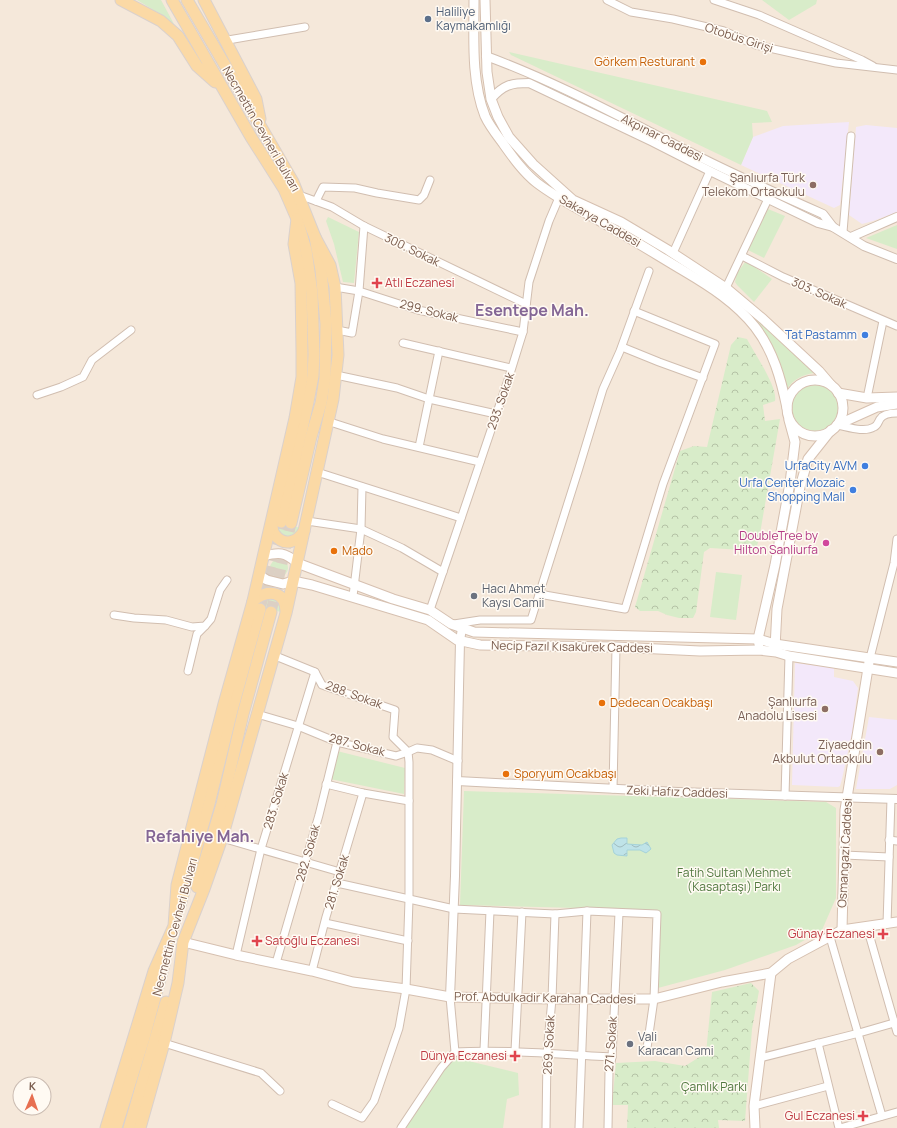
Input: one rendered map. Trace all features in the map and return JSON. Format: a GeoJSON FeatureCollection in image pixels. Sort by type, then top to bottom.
{"type":"FeatureCollection","features":[{"type":"Feature","properties":{"kind":"main road"},"geometry":{"type":"LineString","coordinates":[[121,0],[161,21],[178,36],[197,66],[223,89]]}},
{"type":"Feature","properties":{"kind":"main road","name":"Necmettin Cevheri Bulvarı"},"geometry":{"type":"LineString","coordinates":[[172,0],[251,137],[284,189],[297,220],[306,250],[312,293],[314,354],[312,376],[308,402],[281,522]]}},
{"type":"Feature","properties":{"kind":"main road","name":"Necmettin Cevheri Bulvarı"},"geometry":{"type":"LineString","coordinates":[[187,0],[293,182],[315,237],[322,270],[326,355],[325,378],[321,403],[311,437],[281,522]]}},
{"type":"Feature","properties":{"kind":"main road"},"geometry":{"type":"LineString","coordinates":[[195,0],[203,15],[209,38]]}},
{"type":"Feature","properties":{"kind":"main road"},"geometry":{"type":"LineString","coordinates":[[204,0],[256,99],[262,128]]}},
{"type":"Feature","properties":{"kind":"main road","name":"Sakarya Caddesi"},"geometry":{"type":"LineString","coordinates":[[474,0],[476,81],[486,117],[514,159],[536,182],[621,222],[673,253],[763,319],[819,371],[831,385]]}},
{"type":"Feature","properties":{"kind":"main road","name":"Sakarya Caddesi"},"geometry":{"type":"LineString","coordinates":[[485,0],[486,72],[491,99],[498,117],[509,137],[561,193],[618,231],[724,291],[756,328],[771,352],[787,408]]}},
{"type":"Feature","properties":{"kind":"main road"},"geometry":{"type":"LineString","coordinates":[[140,1128],[164,1043],[178,982],[182,942],[204,889],[222,838],[286,613],[333,399],[338,355],[335,287],[330,265],[315,237]]}},
{"type":"Feature","properties":{"kind":"main road"},"geometry":{"type":"LineString","coordinates":[[759,650],[758,639],[775,565],[790,483],[795,442],[787,408],[788,399],[792,392],[802,384],[814,380],[823,381],[831,385],[838,394],[842,401],[843,409],[841,417],[834,428],[808,459],[800,487],[777,609],[775,648]]}},
{"type":"Feature","properties":{"kind":"main road"},"geometry":{"type":"LineString","coordinates":[[838,394],[867,398],[897,397]]}},
{"type":"Feature","properties":{"kind":"main road"},"geometry":{"type":"LineString","coordinates":[[789,420],[797,429],[808,435],[816,436],[824,434],[877,407],[897,404]]}},
{"type":"Feature","properties":{"kind":"main road"},"geometry":{"type":"LineString","coordinates":[[281,522],[273,531],[281,540],[289,542],[295,541],[301,536],[306,525]]}},
{"type":"Feature","properties":{"kind":"main road"},"geometry":{"type":"LineString","coordinates":[[259,575],[263,556],[281,522]]}},
{"type":"Feature","properties":{"kind":"main road","name":"Necip Fazıl Kısakürek Caddesi"},"geometry":{"type":"LineString","coordinates":[[263,556],[276,553],[289,556],[297,563],[430,610],[451,624],[474,632],[758,639],[788,656],[897,673]]}},
{"type":"Feature","properties":{"kind":"main road","name":"Necmettin Cevheri Bulvarı"},"geometry":{"type":"LineString","coordinates":[[116,1128],[144,1038],[209,804],[257,605],[259,575]]}},
{"type":"Feature","properties":{"kind":"main road","name":"Necip Fazıl Kısakürek Caddesi"},"geometry":{"type":"LineString","coordinates":[[259,575],[267,580],[283,584],[293,581],[312,584],[353,596],[428,620],[456,640],[480,645],[616,647],[700,651],[759,650],[775,648],[897,662]]}},
{"type":"Feature","properties":{"kind":"main road"},"geometry":{"type":"LineString","coordinates":[[257,605],[262,594],[269,592],[275,594],[283,600],[286,606],[286,613]]}},
{"type":"Feature","properties":{"kind":"main road","name":"Necmettin Cevheri Bulvarı"},"geometry":{"type":"LineString","coordinates":[[129,1128],[222,804],[243,714],[271,612]]}},
{"type":"Feature","properties":{"kind":"main road","name":"Osmangazi Caddesi"},"geometry":{"type":"LineString","coordinates":[[842,930],[845,810],[867,668],[870,658]]}},
{"type":"Feature","properties":{"kind":"main road"},"geometry":{"type":"LineString","coordinates":[[833,662],[857,672],[865,681],[874,674],[888,672]]}},
{"type":"Feature","properties":{"kind":"main road","name":"Prof. Abdulkadir Karahan Caddesi"},"geometry":{"type":"LineString","coordinates":[[182,942],[312,971],[352,982],[406,989],[450,997],[552,999],[584,998],[614,1000],[654,999],[722,982],[771,973],[788,959],[830,938],[842,930],[897,922]]}},
{"type":"Feature","properties":{"kind":"main road"},"geometry":{"type":"LineString","coordinates":[[106,1128],[154,972],[174,926]]}},
{"type":"Feature","properties":{"kind":"main road"},"geometry":{"type":"LineString","coordinates":[[755,1128],[754,1106],[771,973]]}},
{"type":"Feature","properties":{"kind":"street","name":"Otobüs Girişi"},"geometry":{"type":"LineString","coordinates":[[607,0],[631,12],[724,31],[756,46],[836,63],[897,70]]}},
{"type":"Feature","properties":{"kind":"street"},"geometry":{"type":"LineString","coordinates":[[714,0],[759,15],[862,60],[874,67]]}},
{"type":"Feature","properties":{"kind":"street"},"geometry":{"type":"LineString","coordinates":[[227,42],[228,40],[305,27]]}},
{"type":"Feature","properties":{"kind":"street","name":"Akpınar Caddesi"},"geometry":{"type":"LineString","coordinates":[[486,56],[508,64],[569,92],[716,165],[823,214],[833,227]]}},
{"type":"Feature","properties":{"kind":"street","name":"Akpınar Caddesi"},"geometry":{"type":"LineString","coordinates":[[491,99],[499,90],[507,85],[529,83],[653,142],[710,172],[818,223],[833,227],[864,246],[897,259]]}},
{"type":"Feature","properties":{"kind":"street"},"geometry":{"type":"LineString","coordinates":[[843,232],[850,136]]}},
{"type":"Feature","properties":{"kind":"street"},"geometry":{"type":"LineString","coordinates":[[673,253],[710,172]]}},
{"type":"Feature","properties":{"kind":"street"},"geometry":{"type":"LineString","coordinates":[[316,201],[323,187],[356,188],[419,200],[424,195],[430,180]]}},
{"type":"Feature","properties":{"kind":"street","name":"293. Sokak"},"geometry":{"type":"LineString","coordinates":[[430,610],[512,368],[523,332],[529,282],[561,193]]}},
{"type":"Feature","properties":{"kind":"street","name":"300. Sokak"},"geometry":{"type":"LineString","coordinates":[[299,196],[332,207],[364,226],[526,304]]}},
{"type":"Feature","properties":{"kind":"street"},"geometry":{"type":"LineString","coordinates":[[724,291],[768,199]]}},
{"type":"Feature","properties":{"kind":"street"},"geometry":{"type":"LineString","coordinates":[[851,237],[897,217]]}},
{"type":"Feature","properties":{"kind":"street"},"geometry":{"type":"LineString","coordinates":[[337,330],[352,333],[359,291],[364,226]]}},
{"type":"Feature","properties":{"kind":"street","name":"303. Sokak"},"geometry":{"type":"LineString","coordinates":[[742,256],[783,277],[897,326]]}},
{"type":"Feature","properties":{"kind":"street"},"geometry":{"type":"LineString","coordinates":[[451,624],[480,620],[530,620],[603,389],[622,347],[649,271]]}},
{"type":"Feature","properties":{"kind":"street","name":"299. Sokak"},"geometry":{"type":"LineString","coordinates":[[335,287],[359,291],[418,310],[523,332]]}},
{"type":"Feature","properties":{"kind":"street"},"geometry":{"type":"LineString","coordinates":[[539,594],[625,609],[663,484],[715,344],[634,311]]}},
{"type":"Feature","properties":{"kind":"street"},"geometry":{"type":"LineString","coordinates":[[867,398],[883,321]]}},
{"type":"Feature","properties":{"kind":"street"},"geometry":{"type":"LineString","coordinates":[[36,395],[83,378],[92,360],[131,330]]}},
{"type":"Feature","properties":{"kind":"street"},"geometry":{"type":"LineString","coordinates":[[403,343],[512,368]]}},
{"type":"Feature","properties":{"kind":"street"},"geometry":{"type":"LineString","coordinates":[[622,347],[703,378]]}},
{"type":"Feature","properties":{"kind":"street"},"geometry":{"type":"LineString","coordinates":[[419,447],[439,351]]}},
{"type":"Feature","properties":{"kind":"street"},"geometry":{"type":"LineString","coordinates":[[336,375],[397,388],[428,399],[496,414]]}},
{"type":"Feature","properties":{"kind":"street"},"geometry":{"type":"LineString","coordinates":[[834,428],[873,428],[877,425],[880,418],[887,414],[897,413]]}},
{"type":"Feature","properties":{"kind":"street"},"geometry":{"type":"LineString","coordinates":[[327,421],[383,440],[480,462]]}},
{"type":"Feature","properties":{"kind":"street"},"geometry":{"type":"LineString","coordinates":[[317,472],[461,518]]}},
{"type":"Feature","properties":{"kind":"street"},"geometry":{"type":"LineString","coordinates":[[353,596],[361,529],[362,487]]}},
{"type":"Feature","properties":{"kind":"street"},"geometry":{"type":"LineString","coordinates":[[306,525],[361,529],[402,548],[443,572]]}},
{"type":"Feature","properties":{"kind":"street"},"geometry":{"type":"LineString","coordinates":[[870,658],[896,564],[897,539]]}},
{"type":"Feature","properties":{"kind":"street"},"geometry":{"type":"LineString","coordinates":[[188,671],[197,634],[211,619],[220,590],[227,580]]}},
{"type":"Feature","properties":{"kind":"street"},"geometry":{"type":"LineString","coordinates":[[114,615],[166,620],[192,627],[205,626]]}},
{"type":"Feature","properties":{"kind":"street"},"geometry":{"type":"LineString","coordinates":[[455,1052],[450,997],[454,909],[460,641],[462,628]]}},
{"type":"Feature","properties":{"kind":"street"},"geometry":{"type":"LineString","coordinates":[[613,789],[616,647]]}},
{"type":"Feature","properties":{"kind":"street","name":"288. Sokak"},"geometry":{"type":"LineString","coordinates":[[273,655],[315,672],[322,685],[395,710],[393,737],[408,752]]}},
{"type":"Feature","properties":{"kind":"street"},"geometry":{"type":"LineString","coordinates":[[785,796],[788,656]]}},
{"type":"Feature","properties":{"kind":"street","name":"283. Sokak"},"geometry":{"type":"LineString","coordinates":[[236,955],[261,849],[315,672]]}},
{"type":"Feature","properties":{"kind":"street","name":"287. Sokak"},"geometry":{"type":"LineString","coordinates":[[257,714],[298,726],[337,742],[396,756],[417,748],[432,750],[458,761]]}},
{"type":"Feature","properties":{"kind":"street","name":"282. Sokak"},"geometry":{"type":"LineString","coordinates":[[276,963],[319,815],[337,742]]}},
{"type":"Feature","properties":{"kind":"street"},"geometry":{"type":"LineString","coordinates":[[332,1104],[362,1118],[374,1101],[399,1028],[406,989],[408,941],[408,752]]}},
{"type":"Feature","properties":{"kind":"street","name":"Zeki Hafız Caddesi"},"geometry":{"type":"LineString","coordinates":[[457,782],[785,796],[894,799]]}},
{"type":"Feature","properties":{"kind":"street"},"geometry":{"type":"LineString","coordinates":[[326,784],[363,793],[409,801]]}},
{"type":"Feature","properties":{"kind":"street","name":"281. Sokak"},"geometry":{"type":"LineString","coordinates":[[312,971],[363,793]]}},
{"type":"Feature","properties":{"kind":"street"},"geometry":{"type":"LineString","coordinates":[[887,924],[889,840],[894,799]]}},
{"type":"Feature","properties":{"kind":"street"},"geometry":{"type":"LineString","coordinates":[[222,838],[340,872]]}},
{"type":"Feature","properties":{"kind":"street"},"geometry":{"type":"LineString","coordinates":[[889,840],[897,841]]}},
{"type":"Feature","properties":{"kind":"street"},"geometry":{"type":"LineString","coordinates":[[844,855],[889,857]]}},
{"type":"Feature","properties":{"kind":"street"},"geometry":{"type":"LineString","coordinates":[[336,883],[454,909],[555,914],[587,912],[657,914],[654,999],[647,1048]]}},
{"type":"Feature","properties":{"kind":"street"},"geometry":{"type":"LineString","coordinates":[[484,1050],[490,911]]}},
{"type":"Feature","properties":{"kind":"street"},"geometry":{"type":"LineString","coordinates":[[515,1051],[522,912]]}},
{"type":"Feature","properties":{"kind":"street"},"geometry":{"type":"LineString","coordinates":[[580,1128],[587,912]]}},
{"type":"Feature","properties":{"kind":"street","name":"271. Sokak"},"geometry":{"type":"LineString","coordinates":[[608,1128],[609,1072],[612,1057],[619,913]]}},
{"type":"Feature","properties":{"kind":"street","name":"269. Sokak"},"geometry":{"type":"LineString","coordinates":[[546,1128],[547,1053],[552,999],[555,914]]}},
{"type":"Feature","properties":{"kind":"street"},"geometry":{"type":"LineString","coordinates":[[325,923],[408,941]]}},
{"type":"Feature","properties":{"kind":"street"},"geometry":{"type":"LineString","coordinates":[[867,927],[896,1022],[897,1032]]}},
{"type":"Feature","properties":{"kind":"street"},"geometry":{"type":"LineString","coordinates":[[830,938],[882,1116]]}},
{"type":"Feature","properties":{"kind":"street"},"geometry":{"type":"LineString","coordinates":[[760,1058],[896,1022]]}},
{"type":"Feature","properties":{"kind":"street"},"geometry":{"type":"LineString","coordinates":[[164,1043],[261,1073],[280,1091]]}},
{"type":"Feature","properties":{"kind":"street"},"geometry":{"type":"LineString","coordinates":[[818,1043],[839,1128],[864,1124],[882,1116],[897,1112]]}},
{"type":"Feature","properties":{"kind":"street"},"geometry":{"type":"LineString","coordinates":[[401,1128],[441,1068],[455,1052],[484,1050],[612,1057]]}},
{"type":"Feature","properties":{"kind":"street"},"geometry":{"type":"LineString","coordinates":[[754,1106],[828,1086]]}},
{"type":"Feature","properties":{"kind":"shaded area"},"geometry":{"type":"Polygon","coordinates":[[[0,0],[897,0],[897,1128],[0,1128],[0,0]]]}},
{"type":"Feature","properties":{"kind":"shaded area","name":"Şanlıurfa Türk Telekom Ortaokulu"},"geometry":{"type":"Polygon","coordinates":[[[849,122],[840,205],[834,208],[741,165],[753,137],[783,126],[849,122]]]}},
{"type":"Feature","properties":{"kind":"shaded area"},"geometry":{"type":"Polygon","coordinates":[[[866,125],[897,128],[897,212],[862,224],[849,215],[856,127],[866,125]]]}},
{"type":"Feature","properties":{"kind":"shaded area"},"geometry":{"type":"Polygon","coordinates":[[[795,663],[834,668],[834,677],[853,681],[858,688],[852,733],[842,779],[840,786],[838,787],[792,785],[795,663]]]}},
{"type":"Feature","properties":{"kind":"shaded area","name":"Ziyaeddin Akbulut Ortaokulu"},"geometry":{"type":"Polygon","coordinates":[[[869,717],[897,720],[897,785],[890,789],[856,789],[869,717]]]}},
{"type":"Feature","properties":{"kind":"green space"},"geometry":{"type":"Polygon","coordinates":[[[137,0],[161,0],[174,24],[162,15],[137,0]]]}},
{"type":"Feature","properties":{"kind":"green space"},"geometry":{"type":"Polygon","coordinates":[[[762,0],[817,0],[816,4],[789,20],[762,0]]]}},
{"type":"Feature","properties":{"kind":"green space"},"geometry":{"type":"Polygon","coordinates":[[[509,52],[767,111],[772,122],[752,123],[753,137],[741,165],[511,55],[509,52]]]}},
{"type":"Feature","properties":{"kind":"green space"},"geometry":{"type":"Polygon","coordinates":[[[768,209],[785,216],[764,258],[748,250],[768,209]]]}},
{"type":"Feature","properties":{"kind":"green space"},"geometry":{"type":"Polygon","coordinates":[[[328,217],[359,232],[354,283],[343,282],[334,244],[326,221],[328,217]]]}},
{"type":"Feature","properties":{"kind":"green space"},"geometry":{"type":"Polygon","coordinates":[[[897,225],[897,249],[866,238],[897,225]]]}},
{"type":"Feature","properties":{"kind":"green space"},"geometry":{"type":"Polygon","coordinates":[[[746,261],[772,279],[754,302],[735,282],[737,273],[746,261]]]}},
{"type":"Feature","properties":{"kind":"green space"},"geometry":{"type":"Polygon","coordinates":[[[745,309],[788,346],[815,372],[799,378],[787,389],[745,309]]]}},
{"type":"Feature","properties":{"kind":"green space"},"geometry":{"type":"Polygon","coordinates":[[[738,337],[747,339],[773,387],[775,401],[763,405],[765,421],[780,419],[759,539],[755,552],[710,548],[704,552],[696,612],[693,618],[679,618],[658,611],[640,611],[635,607],[680,451],[694,446],[707,447],[731,345],[738,337]]]}},
{"type":"Feature","properties":{"kind":"green space"},"geometry":{"type":"Polygon","coordinates":[[[811,385],[819,385],[828,389],[834,395],[838,408],[834,421],[828,427],[819,431],[811,431],[802,427],[796,421],[792,412],[792,404],[796,395],[802,389],[811,385]]]}},
{"type":"Feature","properties":{"kind":"green space"},"geometry":{"type":"Polygon","coordinates":[[[276,522],[301,528],[298,534],[286,538],[277,532],[276,522]]]}},
{"type":"Feature","properties":{"kind":"green space"},"geometry":{"type":"Polygon","coordinates":[[[279,559],[285,562],[288,568],[285,574],[279,577],[273,574],[270,568],[273,562],[279,559]]]}},
{"type":"Feature","properties":{"kind":"green space"},"geometry":{"type":"Polygon","coordinates":[[[716,572],[742,575],[736,620],[710,617],[716,572]]]}},
{"type":"Feature","properties":{"kind":"green space"},"geometry":{"type":"Polygon","coordinates":[[[270,597],[280,602],[281,612],[256,606],[260,600],[270,597]]]}},
{"type":"Feature","properties":{"kind":"green space"},"geometry":{"type":"Polygon","coordinates":[[[337,751],[405,768],[404,794],[330,779],[337,751]]]}},
{"type":"Feature","properties":{"kind":"green space","name":"Fatih Sultan Mehmet (Kasaptaşı) Parkı"},"geometry":{"type":"Polygon","coordinates":[[[464,791],[826,802],[836,808],[836,898],[822,930],[796,945],[725,970],[658,988],[659,910],[460,905],[464,791]]]}},
{"type":"Feature","properties":{"kind":"green space","name":"Çamlık Parkı"},"geometry":{"type":"Polygon","coordinates":[[[751,983],[759,991],[752,1029],[745,1121],[718,1120],[719,1128],[627,1128],[628,1105],[612,1105],[616,1063],[655,1061],[685,1066],[706,1053],[712,992],[751,983]]]}},
{"type":"Feature","properties":{"kind":"green space"},"geometry":{"type":"Polygon","coordinates":[[[452,1057],[518,1073],[519,1095],[507,1099],[503,1128],[406,1128],[452,1057]]]}},
{"type":"Feature","properties":{"kind":"water"},"geometry":{"type":"Polygon","coordinates":[[[627,838],[627,844],[642,845],[647,842],[651,849],[646,853],[640,850],[627,850],[627,856],[617,855],[614,853],[612,845],[617,839],[627,838]]]}},
{"type":"Feature","properties":{"kind":"tunnel"},"geometry":{"type":"LineString","coordinates":[[260,609],[281,522]]}},
{"type":"Feature","properties":{"kind":"tunnel"},"geometry":{"type":"LineString","coordinates":[[271,612],[291,523]]}},
{"type":"Feature","properties":{"kind":"place","name":"Haliliye Kaymakamlığı"},"geometry":{"type":"Point","coordinates":[428,19]}},
{"type":"Feature","properties":{"kind":"place","name":"Görkem Resturant"},"geometry":{"type":"Point","coordinates":[703,62]}},
{"type":"Feature","properties":{"kind":"place","name":"Şanlıurfa Türk Telekom Ortaokulu"},"geometry":{"type":"Point","coordinates":[813,185]}},
{"type":"Feature","properties":{"kind":"place","name":"Atlı Eczanesi"},"geometry":{"type":"Point","coordinates":[377,283]}},
{"type":"Feature","properties":{"kind":"place","name":"Tat Pastamm"},"geometry":{"type":"Point","coordinates":[865,335]}},
{"type":"Feature","properties":{"kind":"place","name":"UrfaCity AVM"},"geometry":{"type":"Point","coordinates":[865,466]}},
{"type":"Feature","properties":{"kind":"place","name":"Urfa Center Mozaic Shopping Mall"},"geometry":{"type":"Point","coordinates":[853,490]}},
{"type":"Feature","properties":{"kind":"place","name":"DoubleTree by Hilton Sanliurfa"},"geometry":{"type":"Point","coordinates":[826,543]}},
{"type":"Feature","properties":{"kind":"place","name":"Mado"},"geometry":{"type":"Point","coordinates":[334,551]}},
{"type":"Feature","properties":{"kind":"place","name":"Hacı Ahmet Kaysı Camii"},"geometry":{"type":"Point","coordinates":[474,596]}},
{"type":"Feature","properties":{"kind":"place","name":"Dedecan Ocakbaşı"},"geometry":{"type":"Point","coordinates":[602,703]}},
{"type":"Feature","properties":{"kind":"place","name":"Şanlıurfa Anadolu Lisesi"},"geometry":{"type":"Point","coordinates":[825,709]}},
{"type":"Feature","properties":{"kind":"place","name":"Ziyaeddin Akbulut Ortaokulu"},"geometry":{"type":"Point","coordinates":[880,752]}},
{"type":"Feature","properties":{"kind":"place","name":"Sporyum Ocakbaşı"},"geometry":{"type":"Point","coordinates":[506,774]}},
{"type":"Feature","properties":{"kind":"place","name":"Günay Eczanesi"},"geometry":{"type":"Point","coordinates":[883,934]}},
{"type":"Feature","properties":{"kind":"place","name":"Satoğlu Eczanesi"},"geometry":{"type":"Point","coordinates":[257,941]}},
{"type":"Feature","properties":{"kind":"place","name":"Vali Karacan Cami"},"geometry":{"type":"Point","coordinates":[630,1044]}},
{"type":"Feature","properties":{"kind":"place","name":"Dünya Eczanesi"},"geometry":{"type":"Point","coordinates":[515,1056]}},
{"type":"Feature","properties":{"kind":"place","name":"Gul Eczanesi"},"geometry":{"type":"Point","coordinates":[863,1116]}},
{"type":"Feature","properties":{"kind":"district","name":"Esentepe Mah."},"geometry":{"type":"Point","coordinates":[532,310]}},
{"type":"Feature","properties":{"kind":"district","name":"Refahiye Mah."},"geometry":{"type":"Point","coordinates":[200,836]}}]}
